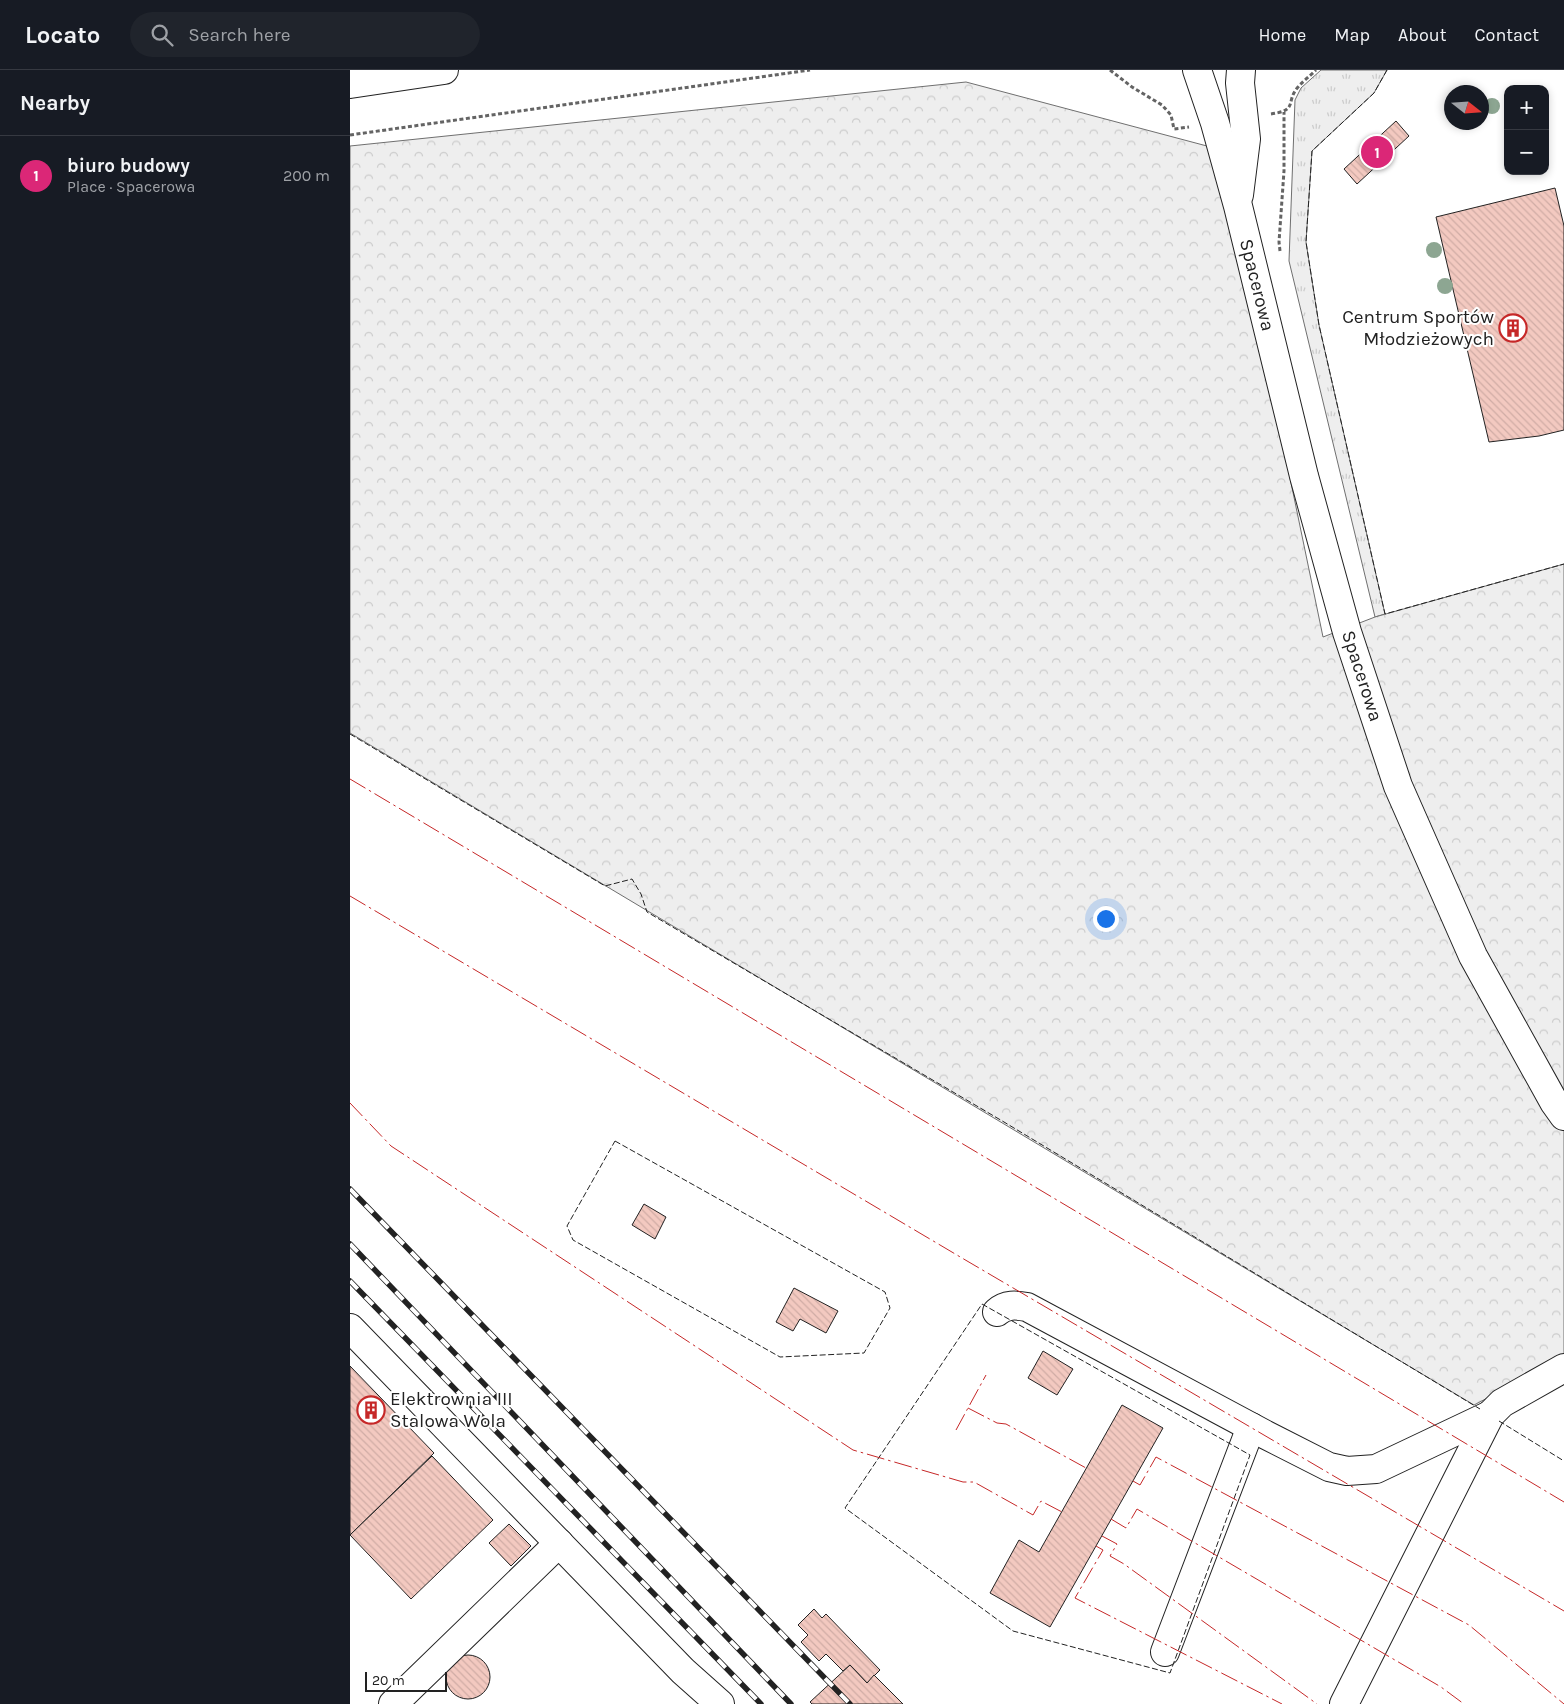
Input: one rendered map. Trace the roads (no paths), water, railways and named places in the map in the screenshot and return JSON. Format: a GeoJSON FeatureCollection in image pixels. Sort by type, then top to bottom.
{"type":"FeatureCollection","features":[{"type":"Feature","properties":{"kind":"street"},"geometry":{"type":"LineString","coordinates":[[350,84],[444,70]]}},
{"type":"Feature","properties":{"kind":"street","name":"Spacerowa"},"geometry":{"type":"LineString","coordinates":[[1197,70],[1215,123],[1238,206],[1304,476],[1344,623],[1398,786],[1473,956],[1554,1102],[1564,1116]]}},
{"type":"Feature","properties":{"kind":"street","name":"Spacerowa"},"geometry":{"type":"LineString","coordinates":[[1238,206],[1246,139],[1240,83],[1241,70]]}},
{"type":"Feature","properties":{"kind":"street"},"geometry":{"type":"LineString","coordinates":[[997,1312],[1000,1309],[1015,1304],[1027,1306],[1329,1467],[1347,1471],[1376,1469],[1490,1415]]}},
{"type":"Feature","properties":{"kind":"street"},"geometry":{"type":"LineString","coordinates":[[350,1328],[683,1671],[720,1704]]}},
{"type":"Feature","properties":{"kind":"street"},"geometry":{"type":"LineString","coordinates":[[1344,1704],[1490,1415],[1502,1403],[1564,1368]]}},
{"type":"Feature","properties":{"kind":"street"},"geometry":{"type":"LineString","coordinates":[[1165,1652],[1252,1427]]}},
{"type":"Feature","properties":{"kind":"street"},"geometry":{"type":"LineString","coordinates":[[393,1704],[559,1544]]}},
{"type":"Feature","properties":{"kind":"railway"},"geometry":{"type":"LineString","coordinates":[[350,1189],[850,1704]]}},
{"type":"Feature","properties":{"kind":"railway"},"geometry":{"type":"LineString","coordinates":[[350,1244],[791,1704]]}},
{"type":"Feature","properties":{"kind":"railway"},"geometry":{"type":"LineString","coordinates":[[350,1281],[761,1704]]}},
{"type":"Feature","properties":{"kind":"place","name":"biuro budowy"},"geometry":{"type":"Point","coordinates":[1377,152]}},
{"type":"Feature","properties":{"kind":"place","name":"Centrum Sportów Młodzieżowych"},"geometry":{"type":"Point","coordinates":[1513,328]}},
{"type":"Feature","properties":{"kind":"place","name":"Elektrownia III Stalowa Wola"},"geometry":{"type":"Point","coordinates":[371,1410]}}]}
